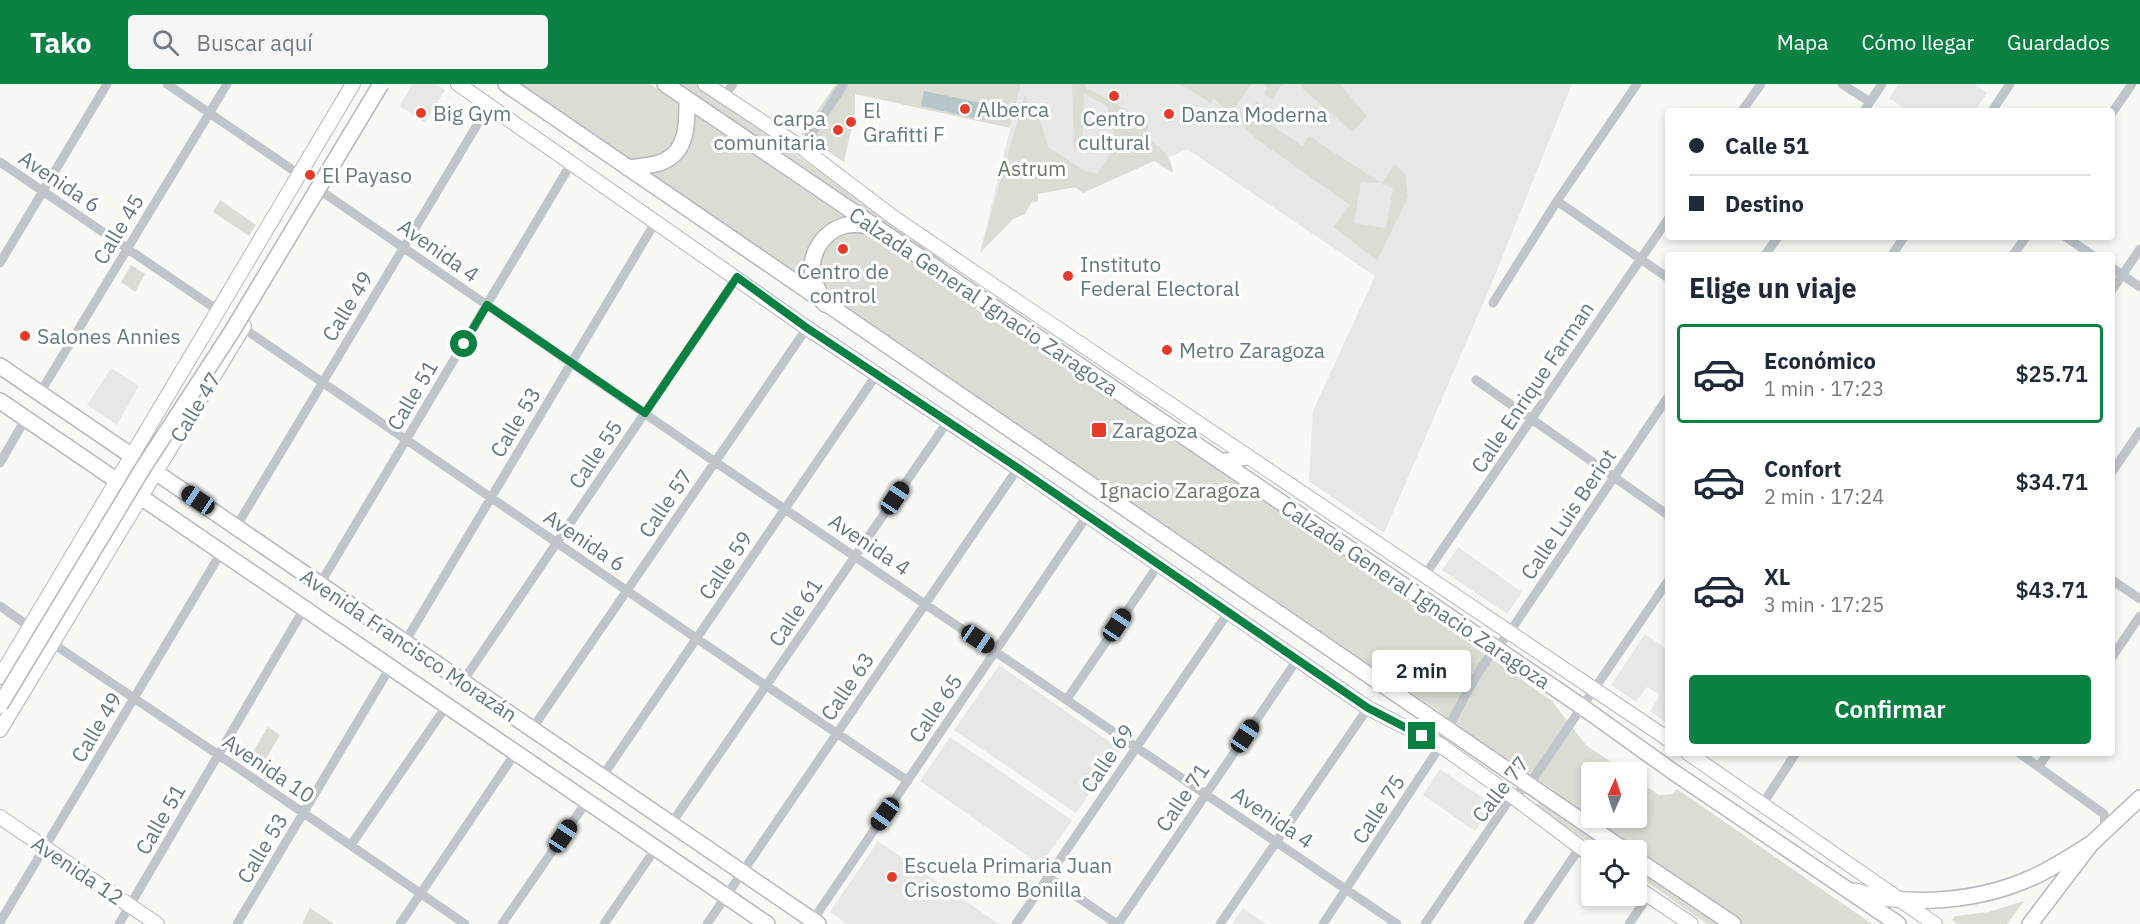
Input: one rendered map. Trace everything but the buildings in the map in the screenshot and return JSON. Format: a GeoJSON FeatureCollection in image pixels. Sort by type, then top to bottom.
{"type":"FeatureCollection","features":[{"type":"Feature","properties":{"kind":"main road","name":"Calle 47"},"geometry":{"type":"LineString","coordinates":[[0,676],[224,307],[353,84]]}},
{"type":"Feature","properties":{"kind":"main road"},"geometry":{"type":"LineString","coordinates":[[224,307],[362,84]]}},
{"type":"Feature","properties":{"kind":"main road"},"geometry":{"type":"LineString","coordinates":[[458,84],[656,220],[807,328],[1018,468],[1368,708],[1444,738],[1512,796],[1581,847]]}},
{"type":"Feature","properties":{"kind":"main road"},"geometry":{"type":"LineString","coordinates":[[506,84],[825,304],[1444,738],[1528,786],[1609,840]]}},
{"type":"Feature","properties":{"kind":"main road","name":"Calzada General Ignacio Zaragoza"},"geometry":{"type":"LineString","coordinates":[[664,84],[1581,706],[1671,771],[1898,924]]}},
{"type":"Feature","properties":{"kind":"main road","name":"Calzada General Ignacio Zaragoza"},"geometry":{"type":"LineString","coordinates":[[705,84],[802,148],[893,217],[1665,737]]}},
{"type":"Feature","properties":{"kind":"main road","name":"Calle 47"},"geometry":{"type":"LineString","coordinates":[[0,730],[324,193],[386,85]]}},
{"type":"Feature","properties":{"kind":"main road"},"geometry":{"type":"LineString","coordinates":[[0,705],[143,468],[231,333],[386,85]]}},
{"type":"Feature","properties":{"kind":"main road"},"geometry":{"type":"LineString","coordinates":[[628,168],[666,161],[681,146],[687,124],[687,100]]}},
{"type":"Feature","properties":{"kind":"main road"},"geometry":{"type":"LineString","coordinates":[[825,304],[812,272],[816,249],[822,240],[842,226],[855,224],[874,226]]}},
{"type":"Feature","properties":{"kind":"main road","name":"Avenida Francisco Morazán"},"geometry":{"type":"LineString","coordinates":[[0,366],[816,922]]}},
{"type":"Feature","properties":{"kind":"main road","name":"Avenida Francisco Morazán"},"geometry":{"type":"LineString","coordinates":[[0,400],[767,924]]}},
{"type":"Feature","properties":{"kind":"main road"},"geometry":{"type":"LineString","coordinates":[[1221,462],[1249,458],[1249,482]]}},
{"type":"Feature","properties":{"kind":"main road"},"geometry":{"type":"LineString","coordinates":[[1692,756],[1935,924]]}},
{"type":"Feature","properties":{"kind":"main road"},"geometry":{"type":"LineString","coordinates":[[2030,924],[2091,844],[2140,798]]}},
{"type":"Feature","properties":{"kind":"main road","name":"Avenida 12"},"geometry":{"type":"LineString","coordinates":[[0,817],[157,924]]}},
{"type":"Feature","properties":{"kind":"main road"},"geometry":{"type":"LineString","coordinates":[[1844,888],[1899,900],[1941,899],[1989,892],[2030,879],[2091,844]]}},
{"type":"Feature","properties":{"kind":"main road"},"geometry":{"type":"LineString","coordinates":[[1647,866],[1732,924]]}},
{"type":"Feature","properties":{"kind":"main road"},"geometry":{"type":"LineString","coordinates":[[1647,895],[1691,924]]}},
{"type":"Feature","properties":{"kind":"street"},"geometry":{"type":"LineString","coordinates":[[0,262],[107,84]]}},
{"type":"Feature","properties":{"kind":"street"},"geometry":{"type":"LineString","coordinates":[[167,84],[300,175]]}},
{"type":"Feature","properties":{"kind":"street","name":"Calle 45"},"geometry":{"type":"LineString","coordinates":[[40,393],[226,84]]}},
{"type":"Feature","properties":{"kind":"street"},"geometry":{"type":"LineString","coordinates":[[724,97],[733,84]]}},
{"type":"Feature","properties":{"kind":"street"},"geometry":{"type":"LineString","coordinates":[[802,148],[844,84]]}},
{"type":"Feature","properties":{"kind":"street"},"geometry":{"type":"LineString","coordinates":[[1493,303],[1557,201],[1637,84]]}},
{"type":"Feature","properties":{"kind":"street"},"geometry":{"type":"LineString","coordinates":[[1744,108],[1761,84]]}},
{"type":"Feature","properties":{"kind":"street"},"geometry":{"type":"LineString","coordinates":[[1842,84],[1869,102]]}},
{"type":"Feature","properties":{"kind":"street"},"geometry":{"type":"LineString","coordinates":[[1866,108],[1882,84]]}},
{"type":"Feature","properties":{"kind":"street"},"geometry":{"type":"LineString","coordinates":[[1994,108],[2010,84]]}},
{"type":"Feature","properties":{"kind":"street"},"geometry":{"type":"LineString","coordinates":[[2115,109],[2132,84]]}},
{"type":"Feature","properties":{"kind":"street","name":"Calle 49"},"geometry":{"type":"LineString","coordinates":[[236,527],[489,105]]}},
{"type":"Feature","properties":{"kind":"street","name":"Avenida 6"},"geometry":{"type":"LineString","coordinates":[[0,162],[128,249],[224,307]]}},
{"type":"Feature","properties":{"kind":"street","name":"Calle 51"},"geometry":{"type":"LineString","coordinates":[[320,584],[572,162]]}},
{"type":"Feature","properties":{"kind":"street","name":"Avenida 4"},"geometry":{"type":"LineString","coordinates":[[324,193],[785,509],[1398,924]]}},
{"type":"Feature","properties":{"kind":"street"},"geometry":{"type":"LineString","coordinates":[[1557,201],[1665,276]]}},
{"type":"Feature","properties":{"kind":"street","name":"Calle 53"},"geometry":{"type":"LineString","coordinates":[[405,642],[656,220]]}},
{"type":"Feature","properties":{"kind":"street","name":"Calle Enrique Farman"},"geometry":{"type":"LineString","coordinates":[[1425,575],[1665,224]]}},
{"type":"Feature","properties":{"kind":"street"},"geometry":{"type":"LineString","coordinates":[[2070,240],[2088,252]]}},
{"type":"Feature","properties":{"kind":"street"},"geometry":{"type":"LineString","coordinates":[[2115,286],[2140,249]]}},
{"type":"Feature","properties":{"kind":"street"},"geometry":{"type":"LineString","coordinates":[[2115,270],[2140,287]]}},
{"type":"Feature","properties":{"kind":"street","name":"Calle 55"},"geometry":{"type":"LineString","coordinates":[[463,681],[737,277]]}},
{"type":"Feature","properties":{"kind":"street","name":"Avenida 6"},"geometry":{"type":"LineString","coordinates":[[243,328],[908,781]]}},
{"type":"Feature","properties":{"kind":"street","name":"Calle 57"},"geometry":{"type":"LineString","coordinates":[[532,729],[807,328]]}},
{"type":"Feature","properties":{"kind":"street","name":"Calle 59"},"geometry":{"type":"LineString","coordinates":[[602,777],[877,374]]}},
{"type":"Feature","properties":{"kind":"street"},"geometry":{"type":"LineString","coordinates":[[1476,380],[1665,513]]}},
{"type":"Feature","properties":{"kind":"street","name":"Calle Luis Beriot"},"geometry":{"type":"LineString","coordinates":[[1496,649],[1665,401]]}},
{"type":"Feature","properties":{"kind":"street"},"geometry":{"type":"LineString","coordinates":[[0,462],[26,418]]}},
{"type":"Feature","properties":{"kind":"street","name":"Calle 61"},"geometry":{"type":"LineString","coordinates":[[671,824],[948,421]]}},
{"type":"Feature","properties":{"kind":"street"},"geometry":{"type":"LineString","coordinates":[[2115,468],[2140,431]]}},
{"type":"Feature","properties":{"kind":"street","name":"Calle 63"},"geometry":{"type":"LineString","coordinates":[[707,924],[1018,468]]}},
{"type":"Feature","properties":{"kind":"street","name":"Calle 65"},"geometry":{"type":"LineString","coordinates":[[816,922],[1087,516]]}},
{"type":"Feature","properties":{"kind":"street","name":"Calle 49"},"geometry":{"type":"LineString","coordinates":[[0,922],[222,550]]}},
{"type":"Feature","properties":{"kind":"street"},"geometry":{"type":"LineString","coordinates":[[1067,699],[1159,564]]}},
{"type":"Feature","properties":{"kind":"street"},"geometry":{"type":"LineString","coordinates":[[2115,582],[2140,599]]}},
{"type":"Feature","properties":{"kind":"street","name":"Calle 77"},"geometry":{"type":"LineString","coordinates":[[1425,924],[1512,796],[1528,786],[1665,585]]}},
{"type":"Feature","properties":{"kind":"street"},"geometry":{"type":"LineString","coordinates":[[0,606],[30,627]]}},
{"type":"Feature","properties":{"kind":"street","name":"Calle 51"},"geometry":{"type":"LineString","coordinates":[[119,924],[305,608]]}},
{"type":"Feature","properties":{"kind":"street","name":"Calle 69"},"geometry":{"type":"LineString","coordinates":[[1016,924],[1228,613]]}},
{"type":"Feature","properties":{"kind":"street"},"geometry":{"type":"LineString","coordinates":[[2115,653],[2140,616]]}},
{"type":"Feature","properties":{"kind":"street","name":"Avenida 10"},"geometry":{"type":"LineString","coordinates":[[52,643],[465,924]]}},
{"type":"Feature","properties":{"kind":"street","name":"Calle 75"},"geometry":{"type":"LineString","coordinates":[[1323,924],[1444,738],[1464,697],[1496,649]]}},
{"type":"Feature","properties":{"kind":"street","name":"Calle 71"},"geometry":{"type":"LineString","coordinates":[[1117,924],[1297,660]]}},
{"type":"Feature","properties":{"kind":"street","name":"Calle 53"},"geometry":{"type":"LineString","coordinates":[[237,924],[391,666]]}},
{"type":"Feature","properties":{"kind":"street"},"geometry":{"type":"LineString","coordinates":[[351,845],[447,705]]}},
{"type":"Feature","properties":{"kind":"street"},"geometry":{"type":"LineString","coordinates":[[1220,924],[1265,858],[1280,843],[1285,828],[1368,708]]}},
{"type":"Feature","properties":{"kind":"street"},"geometry":{"type":"LineString","coordinates":[[400,924],[516,752]]}},
{"type":"Feature","properties":{"kind":"street"},"geometry":{"type":"LineString","coordinates":[[1762,805],[1795,756]]}},
{"type":"Feature","properties":{"kind":"street"},"geometry":{"type":"LineString","coordinates":[[2024,756],[2104,814],[2106,830]]}},
{"type":"Feature","properties":{"kind":"street"},"geometry":{"type":"LineString","coordinates":[[2039,766],[2046,756]]}},
{"type":"Feature","properties":{"kind":"street"},"geometry":{"type":"LineString","coordinates":[[502,924],[587,801]]}},
{"type":"Feature","properties":{"kind":"street"},"geometry":{"type":"LineString","coordinates":[[604,924],[656,848]]}},
{"type":"Feature","properties":{"kind":"street"},"geometry":{"type":"LineString","coordinates":[[1528,924],[1581,857]]}},
{"type":"Feature","properties":{"kind":"street"},"geometry":{"type":"LineString","coordinates":[[1048,877],[1117,924]]}},
{"type":"Feature","properties":{"kind":"street"},"geometry":{"type":"LineString","coordinates":[[1629,924],[1636,906]]}},
{"type":"Feature","properties":{"kind":"shaded area"},"geometry":{"type":"Polygon","coordinates":[[[412,84],[436,84],[445,90],[425,123],[400,106],[412,84]]]}},
{"type":"Feature","properties":{"kind":"shaded area"},"geometry":{"type":"Polygon","coordinates":[[[1021,84],[1572,84],[1491,285],[1384,533],[1309,481],[1313,411],[1375,276],[1187,149],[1159,162],[1154,160],[1083,192],[1075,187],[1038,194],[1038,201],[1030,202],[1025,214],[1013,219],[980,253],[1021,84]]]}},
{"type":"Feature","properties":{"kind":"shaded area"},"geometry":{"type":"Polygon","coordinates":[[[1899,84],[1975,84],[1987,93],[1977,108],[1904,108],[1889,98],[1899,84]]]}},
{"type":"Feature","properties":{"kind":"shaded area"},"geometry":{"type":"Polygon","coordinates":[[[924,91],[986,104],[983,120],[921,106],[924,91]]]}},
{"type":"Feature","properties":{"kind":"shaded area"},"geometry":{"type":"Polygon","coordinates":[[[111,368],[139,386],[117,425],[87,405],[111,368]]]}},
{"type":"Feature","properties":{"kind":"shaded area"},"geometry":{"type":"Polygon","coordinates":[[[1458,547],[1522,592],[1507,614],[1442,570],[1458,547]]]}},
{"type":"Feature","properties":{"kind":"shaded area"},"geometry":{"type":"Polygon","coordinates":[[[1645,634],[1665,648],[1665,722],[1650,711],[1660,695],[1647,687],[1636,702],[1611,685],[1645,634]]]}},
{"type":"Feature","properties":{"kind":"shaded area"},"geometry":{"type":"Polygon","coordinates":[[[999,665],[1120,749],[1076,813],[954,730],[999,665]]]}},
{"type":"Feature","properties":{"kind":"shaded area"},"geometry":{"type":"Polygon","coordinates":[[[950,737],[1072,820],[1044,860],[1038,863],[920,781],[950,737]]]}},
{"type":"Feature","properties":{"kind":"shaded area"},"geometry":{"type":"Polygon","coordinates":[[[1440,769],[1493,805],[1475,831],[1423,795],[1440,769]]]}},
{"type":"Feature","properties":{"kind":"shaded area","name":"Escuela Primaria Juan Crisostomo Bonilla"},"geometry":{"type":"Polygon","coordinates":[[[878,841],[999,924],[847,924],[830,912],[878,841]]]}},
{"type":"Feature","properties":{"kind":"shaded area"},"geometry":{"type":"Polygon","coordinates":[[[1243,908],[1266,924],[1232,924],[1243,908]]]}},
{"type":"Feature","properties":{"kind":"green space","name":"Ignacio Zaragoza"},"geometry":{"type":"Polygon","coordinates":[[[510,84],[650,84],[1223,471],[1552,701],[1586,745],[1611,762],[1581,762],[1581,819],[1556,803],[1554,790],[1520,769],[1489,755],[1440,712],[1272,601],[811,283],[510,84]]]}},
{"type":"Feature","properties":{"kind":"green space"},"geometry":{"type":"Polygon","coordinates":[[[677,84],[696,84],[822,173],[955,262],[941,262],[921,251],[677,84]]]}},
{"type":"Feature","properties":{"kind":"green space"},"geometry":{"type":"Polygon","coordinates":[[[836,84],[1021,84],[1010,128],[855,94],[855,113],[844,162],[801,134],[836,84]]]}},
{"type":"Feature","properties":{"kind":"green space","name":"Astrum"},"geometry":{"type":"Polygon","coordinates":[[[1072,84],[1085,84],[1086,88],[1119,105],[1148,124],[1146,139],[1156,144],[1164,152],[1173,173],[1154,161],[1083,193],[1075,187],[1038,194],[1038,201],[1031,203],[1025,214],[1013,219],[980,253],[1025,95],[1031,109],[1039,117],[1048,147],[1083,170],[1097,174],[1118,142],[1107,106],[1084,94],[1082,151],[1074,149],[1072,84]]]}},
{"type":"Feature","properties":{"kind":"green space"},"geometry":{"type":"Polygon","coordinates":[[[1180,84],[1251,84],[1235,108],[1246,116],[1256,102],[1265,108],[1260,117],[1302,146],[1309,136],[1381,183],[1361,182],[1354,223],[1386,228],[1393,188],[1381,184],[1395,164],[1405,174],[1408,197],[1377,261],[1334,227],[1350,205],[1259,141],[1214,98],[1210,103],[1180,84]]]}},
{"type":"Feature","properties":{"kind":"green space"},"geometry":{"type":"Polygon","coordinates":[[[1262,84],[1282,84],[1272,99],[1264,94],[1267,88],[1262,84]]]}},
{"type":"Feature","properties":{"kind":"green space"},"geometry":{"type":"Polygon","coordinates":[[[1301,84],[1340,84],[1367,116],[1352,132],[1303,89],[1301,84]]]}},
{"type":"Feature","properties":{"kind":"green space"},"geometry":{"type":"Polygon","coordinates":[[[220,200],[256,225],[249,236],[213,212],[220,200]]]}},
{"type":"Feature","properties":{"kind":"green space"},"geometry":{"type":"Polygon","coordinates":[[[131,265],[145,274],[135,292],[121,282],[131,265]]]}},
{"type":"Feature","properties":{"kind":"green space"},"geometry":{"type":"Polygon","coordinates":[[[268,727],[280,735],[260,769],[247,761],[268,727]]]}},
{"type":"Feature","properties":{"kind":"green space","name":"Ignacio Zaragoza"},"geometry":{"type":"Polygon","coordinates":[[[1647,787],[1659,795],[1673,794],[1677,789],[1872,924],[1741,924],[1647,862],[1647,840],[1614,840],[1595,828],[1647,828],[1647,787]]]}},
{"type":"Feature","properties":{"kind":"green space"},"geometry":{"type":"Polygon","coordinates":[[[1539,801],[1596,840],[1585,840],[1536,806],[1539,801]]]}},
{"type":"Feature","properties":{"kind":"green space"},"geometry":{"type":"Polygon","coordinates":[[[1647,876],[1718,924],[1707,924],[1647,882],[1647,876]]]}},
{"type":"Feature","properties":{"kind":"green space"},"geometry":{"type":"Polygon","coordinates":[[[2024,901],[2007,924],[1957,924],[1952,920],[1955,916],[1989,912],[2024,901]]]}},
{"type":"Feature","properties":{"kind":"green space"},"geometry":{"type":"Polygon","coordinates":[[[310,908],[334,924],[302,924],[310,908]]]}},
{"type":"Feature","properties":{"kind":"place","name":"Centro cultural"},"geometry":{"type":"Point","coordinates":[1114,96]}},
{"type":"Feature","properties":{"kind":"place","name":"Alberca"},"geometry":{"type":"Point","coordinates":[965,109]}},
{"type":"Feature","properties":{"kind":"place","name":"Big Gym"},"geometry":{"type":"Point","coordinates":[421,113]}},
{"type":"Feature","properties":{"kind":"place","name":"Danza Moderna"},"geometry":{"type":"Point","coordinates":[1169,114]}},
{"type":"Feature","properties":{"kind":"place","name":"El Grafitti F"},"geometry":{"type":"Point","coordinates":[851,122]}},
{"type":"Feature","properties":{"kind":"place","name":"carpa comunitaria"},"geometry":{"type":"Point","coordinates":[838,130]}},
{"type":"Feature","properties":{"kind":"place","name":"El Payaso"},"geometry":{"type":"Point","coordinates":[310,175]}},
{"type":"Feature","properties":{"kind":"place","name":"Centro de control"},"geometry":{"type":"Point","coordinates":[843,249]}},
{"type":"Feature","properties":{"kind":"place","name":"Instituto Federal Electoral"},"geometry":{"type":"Point","coordinates":[1068,276]}},
{"type":"Feature","properties":{"kind":"place","name":"Salones Annies"},"geometry":{"type":"Point","coordinates":[25,336]}},
{"type":"Feature","properties":{"kind":"place","name":"Metro Zaragoza"},"geometry":{"type":"Point","coordinates":[1167,350]}},
{"type":"Feature","properties":{"kind":"place","name":"Zaragoza"},"geometry":{"type":"Point","coordinates":[1099,430]}},
{"type":"Feature","properties":{"kind":"place","name":"Escuela Primaria Juan Crisostomo Bonilla"},"geometry":{"type":"Point","coordinates":[892,877]}},
{"type":"Feature","properties":{"kind":"route"},"geometry":{"type":"LineString","coordinates":[[464,344],[487,305],[645,413],[737,277],[807,328],[1018,468],[1368,708],[1422,736]]}}]}
